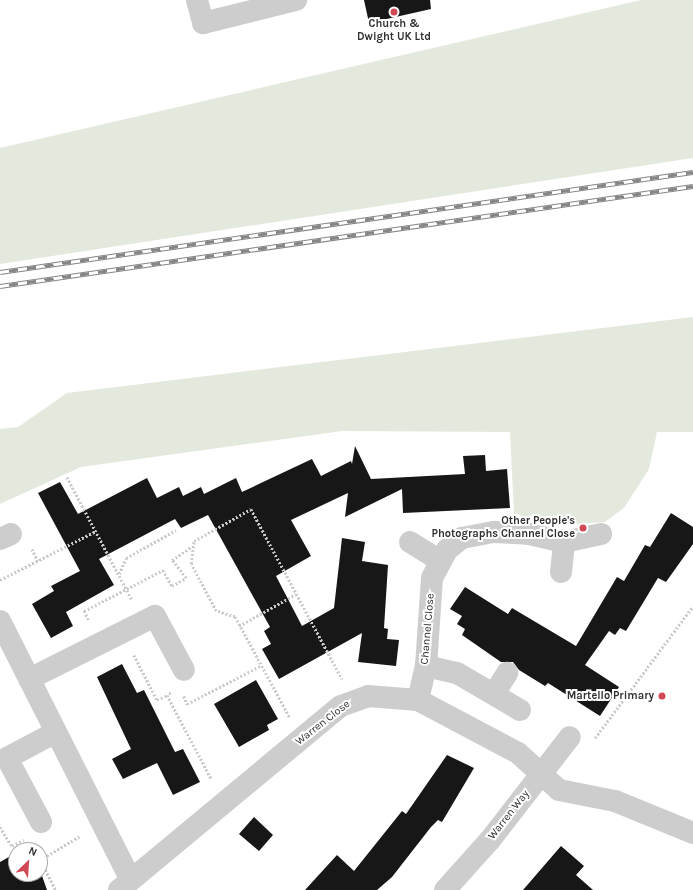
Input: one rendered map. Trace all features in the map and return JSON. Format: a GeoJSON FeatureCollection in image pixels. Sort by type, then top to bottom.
{"type":"FeatureCollection","features":[{"type":"Feature","properties":{"kind":"street"},"geometry":{"type":"LineString","coordinates":[[198,0],[203,23],[296,0]]}},
{"type":"Feature","properties":{"kind":"street","name":"Channel Close"},"geometry":{"type":"LineString","coordinates":[[418,700],[426,666],[432,578],[439,560],[462,538],[494,532],[529,534],[564,542],[601,534]]}},
{"type":"Feature","properties":{"kind":"street"},"geometry":{"type":"LineString","coordinates":[[410,542],[439,560]]}},
{"type":"Feature","properties":{"kind":"street"},"geometry":{"type":"LineString","coordinates":[[561,572],[564,542]]}},
{"type":"Feature","properties":{"kind":"street"},"geometry":{"type":"LineString","coordinates":[[29,679],[155,616],[181,680]]}},
{"type":"Feature","properties":{"kind":"street","name":"Warren Close"},"geometry":{"type":"LineString","coordinates":[[0,622],[56,732],[125,885],[341,706],[368,696],[418,700],[506,746],[541,773],[559,790],[615,801],[693,833]]}},
{"type":"Feature","properties":{"kind":"street"},"geometry":{"type":"LineString","coordinates":[[426,666],[457,673],[520,710]]}},
{"type":"Feature","properties":{"kind":"street"},"geometry":{"type":"LineString","coordinates":[[494,694],[507,673]]}},
{"type":"Feature","properties":{"kind":"street"},"geometry":{"type":"LineString","coordinates":[[35,829],[7,758],[56,732]]}},
{"type":"Feature","properties":{"kind":"street","name":"Warren Way"},"geometry":{"type":"LineString","coordinates":[[445,890],[490,840],[541,773],[578,737]]}},
{"type":"Feature","properties":{"kind":"path"},"geometry":{"type":"LineString","coordinates":[[67,477],[144,622]]}},
{"type":"Feature","properties":{"kind":"path"},"geometry":{"type":"LineString","coordinates":[[291,721],[235,618],[216,611],[191,564],[194,541],[251,509],[346,686]]}},
{"type":"Feature","properties":{"kind":"path"},"geometry":{"type":"LineString","coordinates":[[119,575],[126,558],[176,530]]}},
{"type":"Feature","properties":{"kind":"path"},"geometry":{"type":"LineString","coordinates":[[0,580],[96,531]]}},
{"type":"Feature","properties":{"kind":"path"},"geometry":{"type":"LineString","coordinates":[[89,622],[84,611],[163,570],[172,586],[186,578],[172,560],[193,546]]}},
{"type":"Feature","properties":{"kind":"path"},"geometry":{"type":"LineString","coordinates":[[239,626],[296,594]]}},
{"type":"Feature","properties":{"kind":"path"},"geometry":{"type":"LineString","coordinates":[[578,737],[596,738],[693,606]]}},
{"type":"Feature","properties":{"kind":"path"},"geometry":{"type":"LineString","coordinates":[[132,653],[157,700],[167,695],[181,680]]}},
{"type":"Feature","properties":{"kind":"path"},"geometry":{"type":"LineString","coordinates":[[189,693],[182,697],[187,704],[260,666]]}},
{"type":"Feature","properties":{"kind":"path"},"geometry":{"type":"LineString","coordinates":[[167,695],[214,784]]}},
{"type":"Feature","properties":{"kind":"path"},"geometry":{"type":"LineString","coordinates":[[0,826],[12,846],[35,829]]}},
{"type":"Feature","properties":{"kind":"path"},"geometry":{"type":"LineString","coordinates":[[48,855],[85,834]]}},
{"type":"Feature","properties":{"kind":"path"},"geometry":{"type":"LineString","coordinates":[[48,874],[56,890]]}},
{"type":"Feature","properties":{"kind":"shaded area"},"geometry":{"type":"Polygon","coordinates":[[[641,0],[693,0],[693,158],[0,264],[0,148],[641,0]]]}},
{"type":"Feature","properties":{"kind":"shaded area"},"geometry":{"type":"Polygon","coordinates":[[[693,317],[693,432],[657,432],[649,469],[624,508],[605,522],[562,525],[514,514],[510,432],[342,431],[81,467],[0,504],[0,429],[18,427],[67,393],[693,317]]]}},
{"type":"Feature","properties":{"kind":"building","name":"Church & Dwight UK Ltd"},"geometry":{"type":"Polygon","coordinates":[[[364,0],[430,0],[431,9],[369,23],[364,0]]]}},
{"type":"Feature","properties":{"kind":"building"},"geometry":{"type":"Polygon","coordinates":[[[355,446],[371,479],[465,474],[463,456],[485,455],[486,471],[507,469],[510,508],[403,513],[402,489],[345,517],[348,493],[291,520],[311,556],[276,576],[302,626],[334,608],[342,538],[365,542],[362,561],[388,565],[384,628],[388,629],[387,639],[399,640],[396,666],[358,662],[362,633],[279,679],[262,649],[271,644],[264,631],[270,627],[208,515],[181,528],[175,519],[99,559],[114,585],[66,612],[73,626],[51,638],[32,604],[54,591],[51,586],[80,571],[38,493],[60,482],[78,514],[147,478],[157,498],[179,487],[183,496],[201,487],[204,494],[236,478],[242,492],[312,459],[321,476],[351,461],[352,464],[355,446]]]}},
{"type":"Feature","properties":{"kind":"building"},"geometry":{"type":"Polygon","coordinates":[[[671,513],[693,527],[693,544],[666,582],[658,578],[626,631],[620,628],[615,635],[609,631],[585,665],[619,687],[600,716],[548,683],[545,686],[519,670],[513,662],[501,662],[462,635],[465,629],[457,624],[462,616],[450,609],[465,587],[508,614],[512,608],[576,646],[617,577],[624,581],[645,545],[650,547],[671,513]]]}},
{"type":"Feature","properties":{"kind":"building"},"geometry":{"type":"Polygon","coordinates":[[[122,664],[137,693],[144,690],[175,752],[183,749],[200,782],[173,795],[157,763],[123,779],[112,759],[131,749],[97,677],[122,664]]]}},
{"type":"Feature","properties":{"kind":"building"},"geometry":{"type":"Polygon","coordinates":[[[256,680],[278,719],[267,725],[269,730],[239,747],[214,704],[256,680]]]}},
{"type":"Feature","properties":{"kind":"building"},"geometry":{"type":"Polygon","coordinates":[[[447,755],[474,768],[442,822],[438,820],[431,827],[392,877],[377,890],[305,890],[337,855],[354,871],[402,811],[406,814],[447,755]]]}},
{"type":"Feature","properties":{"kind":"building"},"geometry":{"type":"Polygon","coordinates":[[[254,817],[273,835],[259,851],[239,834],[254,817]]]}},
{"type":"Feature","properties":{"kind":"building"},"geometry":{"type":"Polygon","coordinates":[[[561,846],[584,866],[576,875],[593,890],[523,890],[561,846]]]}},
{"type":"Feature","properties":{"kind":"building"},"geometry":{"type":"Polygon","coordinates":[[[8,858],[8,882],[44,882],[47,890],[0,890],[0,862],[8,858]]]}},
{"type":"Feature","properties":{"kind":"railway"},"geometry":{"type":"LineString","coordinates":[[0,272],[693,172]]}},
{"type":"Feature","properties":{"kind":"railway"},"geometry":{"type":"LineString","coordinates":[[0,286],[693,186]]}},
{"type":"Feature","properties":{"kind":"place","name":"Church & Dwight UK Ltd"},"geometry":{"type":"Point","coordinates":[394,12]}},
{"type":"Feature","properties":{"kind":"place","name":"Other People's Photographs Channel Close"},"geometry":{"type":"Point","coordinates":[583,528]}},
{"type":"Feature","properties":{"kind":"place","name":"Martello Primary"},"geometry":{"type":"Point","coordinates":[662,696]}}]}
